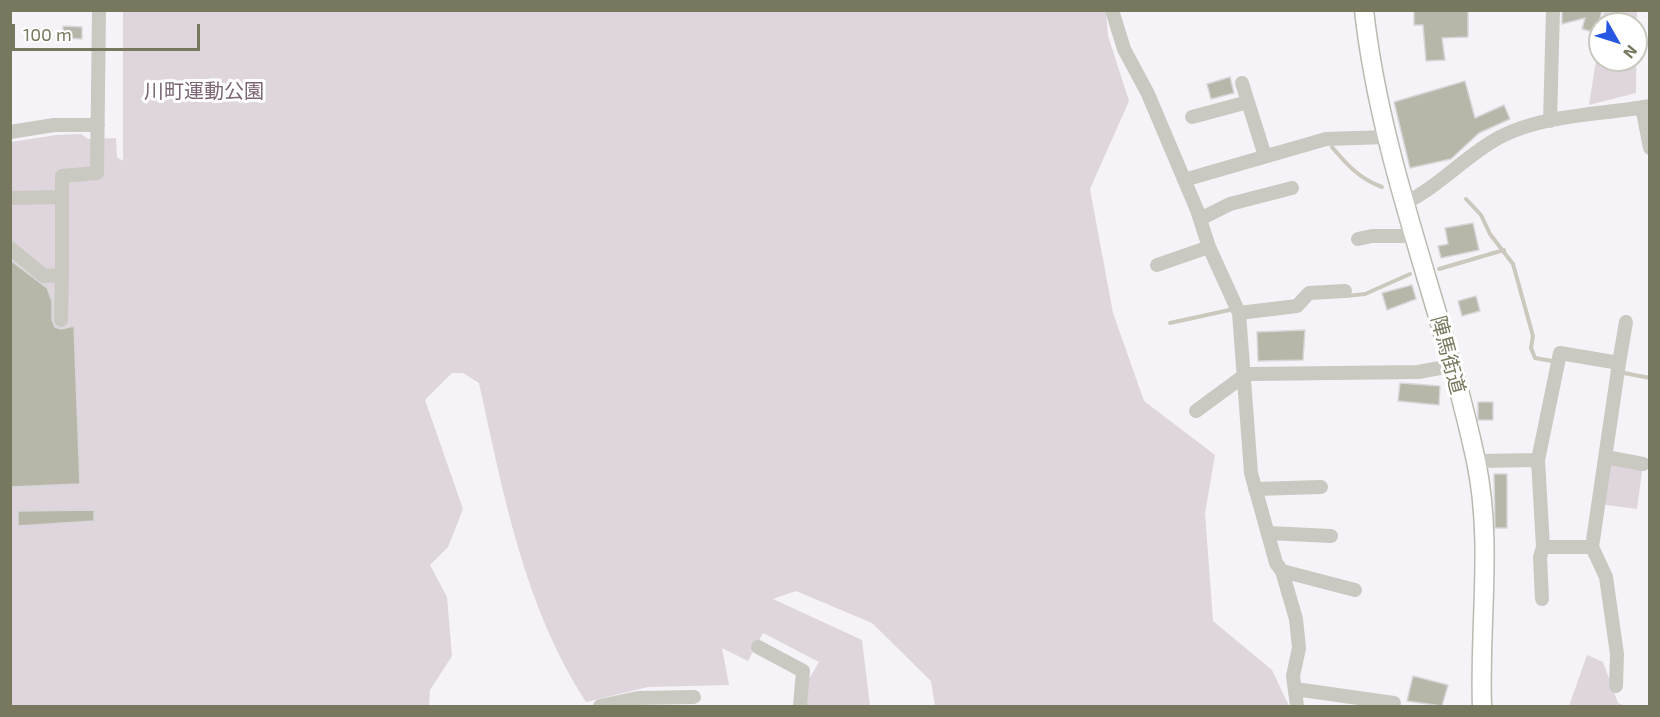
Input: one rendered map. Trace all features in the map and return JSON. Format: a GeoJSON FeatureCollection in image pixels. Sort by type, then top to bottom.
{"type":"FeatureCollection","features":[{"type":"Feature","properties":{"kind":"main road","name":"陣馬街道"},"geometry":{"type":"LineString","coordinates":[[1364,10],[1370,63],[1387,137],[1476,461],[1484,541],[1482,706]]}},
{"type":"Feature","properties":{"kind":"street"},"geometry":{"type":"LineString","coordinates":[[61,320],[62,176],[97,173],[99,10]]}},
{"type":"Feature","properties":{"kind":"street"},"geometry":{"type":"LineString","coordinates":[[1112,10],[1124,49],[1148,93],[1200,219],[1209,247],[1239,313],[1245,375],[1248,446],[1255,489],[1276,563],[1282,571],[1296,619],[1299,648],[1293,676],[1298,706]]}},
{"type":"Feature","properties":{"kind":"street"},"geometry":{"type":"LineString","coordinates":[[1550,121],[1553,10]]}},
{"type":"Feature","properties":{"kind":"street"},"geometry":{"type":"LineString","coordinates":[[1242,83],[1265,156]]}},
{"type":"Feature","properties":{"kind":"street"},"geometry":{"type":"LineString","coordinates":[[1192,117],[1248,102]]}},
{"type":"Feature","properties":{"kind":"street"},"geometry":{"type":"LineString","coordinates":[[1405,203],[1423,194],[1492,142],[1526,127],[1550,121],[1646,106],[1650,148]]}},
{"type":"Feature","properties":{"kind":"street"},"geometry":{"type":"LineString","coordinates":[[10,132],[54,125],[98,125]]}},
{"type":"Feature","properties":{"kind":"street"},"geometry":{"type":"LineString","coordinates":[[1184,180],[1326,139],[1387,137]]}},
{"type":"Feature","properties":{"kind":"street"},"geometry":{"type":"LineString","coordinates":[[1200,219],[1230,204],[1279,198],[1292,188]]}},
{"type":"Feature","properties":{"kind":"street"},"geometry":{"type":"LineString","coordinates":[[10,198],[62,197]]}},
{"type":"Feature","properties":{"kind":"street"},"geometry":{"type":"LineString","coordinates":[[1358,239],[1372,236],[1414,236]]}},
{"type":"Feature","properties":{"kind":"street"},"geometry":{"type":"LineString","coordinates":[[1157,265],[1209,247]]}},
{"type":"Feature","properties":{"kind":"street"},"geometry":{"type":"LineString","coordinates":[[10,249],[44,276],[62,275]]}},
{"type":"Feature","properties":{"kind":"street"},"geometry":{"type":"LineString","coordinates":[[1239,313],[1297,306],[1316,287],[1345,291]]}},
{"type":"Feature","properties":{"kind":"street"},"geometry":{"type":"LineString","coordinates":[[1616,687],[1617,654],[1606,577],[1592,547],[1626,322]]}},
{"type":"Feature","properties":{"kind":"street"},"geometry":{"type":"LineString","coordinates":[[1542,599],[1540,557],[1543,547],[1538,460],[1560,353],[1619,363]]}},
{"type":"Feature","properties":{"kind":"street"},"geometry":{"type":"LineString","coordinates":[[1196,411],[1245,375],[1418,372],[1451,366]]}},
{"type":"Feature","properties":{"kind":"street"},"geometry":{"type":"LineString","coordinates":[[1606,457],[1643,464]]}},
{"type":"Feature","properties":{"kind":"street"},"geometry":{"type":"LineString","coordinates":[[1476,461],[1538,460]]}},
{"type":"Feature","properties":{"kind":"street"},"geometry":{"type":"LineString","coordinates":[[1255,489],[1321,487]]}},
{"type":"Feature","properties":{"kind":"street"},"geometry":{"type":"LineString","coordinates":[[1268,533],[1331,536]]}},
{"type":"Feature","properties":{"kind":"street"},"geometry":{"type":"LineString","coordinates":[[1543,547],[1592,547]]}},
{"type":"Feature","properties":{"kind":"street"},"geometry":{"type":"LineString","coordinates":[[1282,571],[1355,590]]}},
{"type":"Feature","properties":{"kind":"street"},"geometry":{"type":"LineString","coordinates":[[758,647],[803,671],[800,706]]}},
{"type":"Feature","properties":{"kind":"street"},"geometry":{"type":"LineString","coordinates":[[1295,689],[1369,693],[1394,703]]}},
{"type":"Feature","properties":{"kind":"street"},"geometry":{"type":"LineString","coordinates":[[600,706],[639,698],[694,697]]}},
{"type":"Feature","properties":{"kind":"green space","name":"川町運動公園"},"geometry":{"type":"Polygon","coordinates":[[[123,11],[1106,11],[1108,36],[1129,101],[1090,189],[1113,313],[1144,401],[1215,455],[1205,513],[1213,621],[1272,670],[1289,706],[935,706],[931,681],[872,623],[796,591],[773,599],[862,640],[870,706],[800,706],[806,684],[819,662],[763,633],[748,661],[722,648],[729,685],[648,687],[586,702],[546,627],[531,588],[507,507],[479,383],[463,373],[452,373],[425,400],[463,509],[448,547],[430,565],[447,597],[452,656],[430,690],[429,706],[11,706],[11,142],[56,135],[81,134],[88,139],[116,138],[117,157],[123,161],[123,11]]]}},
{"type":"Feature","properties":{"kind":"green space"},"geometry":{"type":"Polygon","coordinates":[[[1604,11],[1637,11],[1637,12],[1604,11]]]}},
{"type":"Feature","properties":{"kind":"green space"},"geometry":{"type":"Polygon","coordinates":[[[1594,72],[1636,72],[1636,93],[1589,105],[1594,72]]]}},
{"type":"Feature","properties":{"kind":"green space"},"geometry":{"type":"Polygon","coordinates":[[[1643,464],[1637,509],[1599,504],[1604,465],[1643,464]]]}},
{"type":"Feature","properties":{"kind":"green space"},"geometry":{"type":"Polygon","coordinates":[[[1587,655],[1603,662],[1618,703],[1626,706],[1569,706],[1587,655]]]}},
{"type":"Feature","properties":{"kind":"building"},"geometry":{"type":"Polygon","coordinates":[[[1414,10],[1468,10],[1468,37],[1442,38],[1445,60],[1426,61],[1423,25],[1414,25],[1414,10]]]}},
{"type":"Feature","properties":{"kind":"building"},"geometry":{"type":"Polygon","coordinates":[[[1562,10],[1602,10],[1602,12],[1588,12],[1588,31],[1582,29],[1585,18],[1562,24],[1562,10]]]}},
{"type":"Feature","properties":{"kind":"building"},"geometry":{"type":"Polygon","coordinates":[[[63,26],[82,27],[82,39],[63,38],[63,26]]]}},
{"type":"Feature","properties":{"kind":"building"},"geometry":{"type":"Polygon","coordinates":[[[1230,77],[1234,93],[1211,99],[1207,84],[1230,77]]]}},
{"type":"Feature","properties":{"kind":"building"},"geometry":{"type":"Polygon","coordinates":[[[1465,81],[1475,118],[1504,105],[1510,119],[1479,133],[1451,159],[1410,168],[1394,102],[1465,81]]]}},
{"type":"Feature","properties":{"kind":"building"},"geometry":{"type":"Polygon","coordinates":[[[1473,223],[1479,250],[1441,258],[1438,246],[1448,244],[1445,228],[1473,223]]]}},
{"type":"Feature","properties":{"kind":"building"},"geometry":{"type":"Polygon","coordinates":[[[10,260],[47,288],[52,301],[52,320],[55,327],[61,329],[74,326],[80,484],[10,487],[10,260]]]}},
{"type":"Feature","properties":{"kind":"building"},"geometry":{"type":"Polygon","coordinates":[[[1412,285],[1416,299],[1387,310],[1382,293],[1412,285]]]}},
{"type":"Feature","properties":{"kind":"building"},"geometry":{"type":"Polygon","coordinates":[[[1476,296],[1480,311],[1462,316],[1458,301],[1476,296]]]}},
{"type":"Feature","properties":{"kind":"building"},"geometry":{"type":"Polygon","coordinates":[[[1305,330],[1303,360],[1258,361],[1257,332],[1305,330]]]}},
{"type":"Feature","properties":{"kind":"building"},"geometry":{"type":"Polygon","coordinates":[[[1400,383],[1440,386],[1439,405],[1398,401],[1400,383]]]}},
{"type":"Feature","properties":{"kind":"building"},"geometry":{"type":"Polygon","coordinates":[[[1478,402],[1493,402],[1493,420],[1478,420],[1478,402]]]}},
{"type":"Feature","properties":{"kind":"building"},"geometry":{"type":"Polygon","coordinates":[[[1494,474],[1507,474],[1507,528],[1495,528],[1494,474]]]}},
{"type":"Feature","properties":{"kind":"building"},"geometry":{"type":"Polygon","coordinates":[[[94,510],[94,521],[18,526],[18,511],[94,510]]]}},
{"type":"Feature","properties":{"kind":"building"},"geometry":{"type":"Polygon","coordinates":[[[1413,676],[1448,685],[1442,706],[1407,701],[1413,676]]]}},
{"type":"Feature","properties":{"kind":"waterway"},"geometry":{"type":"LineString","coordinates":[[1332,147],[1354,171],[1382,187]]}},
{"type":"Feature","properties":{"kind":"waterway"},"geometry":{"type":"LineString","coordinates":[[1466,199],[1481,215],[1490,234],[1513,264],[1533,336],[1531,348],[1535,358],[1552,361]]}},
{"type":"Feature","properties":{"kind":"waterway"},"geometry":{"type":"LineString","coordinates":[[1439,269],[1504,250]]}},
{"type":"Feature","properties":{"kind":"waterway"},"geometry":{"type":"LineString","coordinates":[[1346,296],[1365,294],[1410,274]]}},
{"type":"Feature","properties":{"kind":"waterway"},"geometry":{"type":"LineString","coordinates":[[1170,323],[1234,309]]}},
{"type":"Feature","properties":{"kind":"waterway"},"geometry":{"type":"LineString","coordinates":[[1624,373],[1650,378]]}}]}
